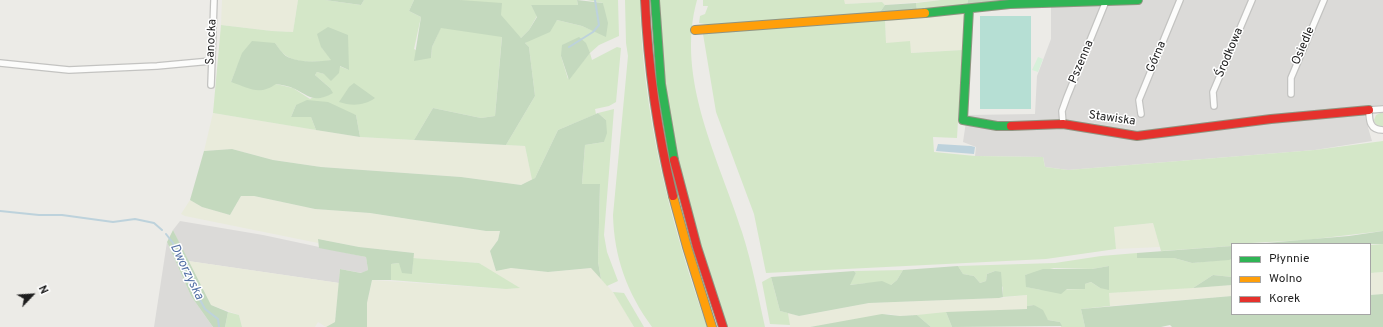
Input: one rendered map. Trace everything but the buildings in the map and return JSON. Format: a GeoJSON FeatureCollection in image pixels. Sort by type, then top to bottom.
{"type":"FeatureCollection","features":[{"type":"Feature","properties":{"kind":"street","name":"Sanocka"},"geometry":{"type":"LineString","coordinates":[[211,85],[214,0]]}},
{"type":"Feature","properties":{"kind":"street"},"geometry":{"type":"LineString","coordinates":[[645,0],[650,82],[661,150],[681,231],[712,327]]}},
{"type":"Feature","properties":{"kind":"street"},"geometry":{"type":"LineString","coordinates":[[654,0],[658,68],[671,148],[694,241],[723,327]]}},
{"type":"Feature","properties":{"kind":"street"},"geometry":{"type":"LineString","coordinates":[[695,30],[969,9],[1010,2],[1138,0]]}},
{"type":"Feature","properties":{"kind":"street","name":"Górna"},"geometry":{"type":"LineString","coordinates":[[1141,114],[1139,100],[1180,0]]}},
{"type":"Feature","properties":{"kind":"street","name":"Środkowa"},"geometry":{"type":"LineString","coordinates":[[1214,106],[1213,92],[1252,0]]}},
{"type":"Feature","properties":{"kind":"street","name":"Osiedle"},"geometry":{"type":"LineString","coordinates":[[1291,94],[1290,78],[1324,0]]}},
{"type":"Feature","properties":{"kind":"street","name":"Pszenna"},"geometry":{"type":"LineString","coordinates":[[1063,124],[1062,111],[1106,1]]}},
{"type":"Feature","properties":{"kind":"street","name":"Stawiska"},"geometry":{"type":"LineString","coordinates":[[969,9],[963,120],[997,126],[1063,124],[1137,136],[1278,118],[1383,109]]}},
{"type":"Feature","properties":{"kind":"street"},"geometry":{"type":"LineString","coordinates":[[0,63],[69,70],[211,62]]}},
{"type":"Feature","properties":{"kind":"street"},"geometry":{"type":"LineString","coordinates":[[1369,110],[1369,121],[1372,127],[1377,130],[1383,130]]}},
{"type":"Feature","properties":{"kind":"shaded area"},"geometry":{"type":"Polygon","coordinates":[[[1051,0],[1383,0],[1383,105],[1362,107],[1372,141],[1315,150],[1068,170],[1045,167],[1043,157],[975,156],[976,147],[963,142],[967,115],[1035,114],[1037,76],[1051,39],[1051,0]]]}},
{"type":"Feature","properties":{"kind":"shaded area"},"geometry":{"type":"Polygon","coordinates":[[[180,221],[263,235],[366,257],[368,270],[362,273],[340,269],[339,283],[188,261],[173,230],[180,221]]]}},
{"type":"Feature","properties":{"kind":"shaded area"},"geometry":{"type":"Polygon","coordinates":[[[167,242],[191,296],[213,327],[154,327],[167,242]]]}},
{"type":"Feature","properties":{"kind":"green space"},"geometry":{"type":"Polygon","coordinates":[[[222,0],[298,0],[293,32],[221,25],[222,0]]]}},
{"type":"Feature","properties":{"kind":"green space"},"geometry":{"type":"Polygon","coordinates":[[[298,0],[325,0],[361,5],[364,0],[414,0],[409,11],[421,17],[414,49],[431,58],[432,47],[441,27],[502,36],[495,116],[481,118],[433,108],[414,140],[360,137],[356,115],[296,105],[291,117],[311,117],[316,130],[213,113],[221,25],[293,32],[298,0]],[[275,43],[237,67],[231,82],[276,84],[293,88],[310,99],[330,88],[315,75],[317,72],[324,74],[339,66],[349,70],[321,47],[332,60],[314,62],[295,60],[285,55],[275,43]]]}},
{"type":"Feature","properties":{"kind":"green space"},"geometry":{"type":"Polygon","coordinates":[[[325,0],[364,0],[361,5],[325,0]]]}},
{"type":"Feature","properties":{"kind":"green space"},"geometry":{"type":"Polygon","coordinates":[[[414,0],[460,0],[502,3],[501,15],[521,38],[529,30],[537,17],[531,5],[578,5],[577,0],[603,3],[608,23],[606,37],[582,26],[557,20],[550,32],[525,43],[529,47],[535,96],[506,145],[414,140],[433,108],[481,118],[495,116],[502,37],[441,28],[432,47],[431,58],[414,61],[421,17],[409,11],[414,0]]]}},
{"type":"Feature","properties":{"kind":"green space"},"geometry":{"type":"Polygon","coordinates":[[[460,0],[577,0],[578,5],[531,5],[537,16],[529,30],[521,38],[460,0]]]}},
{"type":"Feature","properties":{"kind":"green space"},"geometry":{"type":"Polygon","coordinates":[[[587,0],[618,0],[619,36],[599,45],[590,53],[592,60],[617,47],[621,48],[616,102],[609,106],[595,109],[596,114],[558,130],[535,178],[532,180],[525,146],[506,145],[535,96],[529,47],[525,43],[557,20],[582,26],[606,36],[603,3],[587,0]],[[590,53],[561,56],[568,79],[590,53]]]}},
{"type":"Feature","properties":{"kind":"green space"},"geometry":{"type":"Polygon","coordinates":[[[625,0],[640,0],[646,84],[660,166],[681,247],[707,327],[652,327],[629,288],[619,260],[613,215],[628,56],[626,43],[625,0]]]}},
{"type":"Feature","properties":{"kind":"green space"},"geometry":{"type":"Polygon","coordinates":[[[660,0],[697,0],[692,30],[692,59],[696,89],[712,147],[746,244],[765,327],[727,327],[718,301],[694,222],[674,142],[665,86],[660,0]]]}},
{"type":"Feature","properties":{"kind":"green space"},"geometry":{"type":"Polygon","coordinates":[[[703,0],[844,0],[845,4],[882,2],[885,5],[880,12],[711,25],[699,23],[700,16],[705,14],[708,6],[703,6],[703,0]]]}},
{"type":"Feature","properties":{"kind":"green space"},"geometry":{"type":"Polygon","coordinates":[[[844,0],[941,0],[885,5],[882,2],[844,4],[844,0]]]}},
{"type":"Feature","properties":{"kind":"green space"},"geometry":{"type":"Polygon","coordinates":[[[941,0],[968,0],[967,5],[917,10],[916,3],[941,0]]]}},
{"type":"Feature","properties":{"kind":"green space"},"geometry":{"type":"Polygon","coordinates":[[[968,0],[1004,0],[1000,2],[967,5],[968,0]]]}},
{"type":"Feature","properties":{"kind":"green space"},"geometry":{"type":"Polygon","coordinates":[[[916,3],[917,10],[880,12],[885,5],[916,3]]]}},
{"type":"Feature","properties":{"kind":"green space"},"geometry":{"type":"Polygon","coordinates":[[[964,13],[962,50],[911,53],[886,43],[885,19],[964,13]]]}},
{"type":"Feature","properties":{"kind":"green space"},"geometry":{"type":"Polygon","coordinates":[[[980,16],[1031,16],[1031,109],[980,109],[980,16]]]}},
{"type":"Feature","properties":{"kind":"green space"},"geometry":{"type":"Polygon","coordinates":[[[885,19],[886,43],[910,41],[911,53],[962,50],[957,138],[933,137],[934,152],[975,156],[1043,157],[1045,167],[1068,170],[1315,150],[1383,141],[1383,231],[1306,240],[1231,243],[1231,246],[1161,251],[1153,223],[1114,227],[1116,249],[1046,259],[766,273],[754,214],[716,112],[703,34],[885,19]]]}},
{"type":"Feature","properties":{"kind":"green space"},"geometry":{"type":"Polygon","coordinates":[[[328,27],[348,35],[349,70],[340,66],[339,73],[331,81],[324,74],[317,72],[315,75],[330,88],[333,93],[322,98],[313,98],[293,88],[283,85],[276,84],[264,90],[254,90],[231,82],[242,53],[252,41],[275,43],[286,56],[296,60],[331,60],[321,47],[317,34],[328,27]]]}},
{"type":"Feature","properties":{"kind":"green space"},"geometry":{"type":"Polygon","coordinates":[[[579,37],[586,43],[590,53],[569,80],[561,56],[562,45],[579,37]]]}},
{"type":"Feature","properties":{"kind":"green space"},"geometry":{"type":"Polygon","coordinates":[[[1038,57],[1043,59],[1038,72],[1032,70],[1038,57]]]}},
{"type":"Feature","properties":{"kind":"green space"},"geometry":{"type":"Polygon","coordinates":[[[354,83],[375,98],[362,104],[348,104],[339,102],[349,87],[354,83]]]}},
{"type":"Feature","properties":{"kind":"green space"},"geometry":{"type":"Polygon","coordinates":[[[307,100],[328,102],[356,115],[360,137],[316,130],[311,117],[291,117],[296,105],[307,100]]]}},
{"type":"Feature","properties":{"kind":"green space"},"geometry":{"type":"Polygon","coordinates":[[[614,109],[604,235],[607,252],[618,281],[607,286],[601,279],[598,262],[600,185],[582,184],[585,145],[604,142],[606,120],[598,113],[614,109]]]}},
{"type":"Feature","properties":{"kind":"green space"},"geometry":{"type":"Polygon","coordinates":[[[1383,112],[1383,127],[1380,127],[1374,120],[1376,115],[1383,112]]]}},
{"type":"Feature","properties":{"kind":"green space"},"geometry":{"type":"Polygon","coordinates":[[[213,113],[360,137],[525,146],[532,180],[521,185],[461,177],[321,167],[273,160],[232,149],[204,151],[213,113]]]}},
{"type":"Feature","properties":{"kind":"green space"},"geometry":{"type":"Polygon","coordinates":[[[598,113],[606,120],[607,133],[604,142],[585,145],[582,184],[600,184],[598,262],[601,279],[591,268],[548,272],[511,268],[496,271],[490,251],[498,240],[500,231],[486,231],[370,213],[315,209],[254,196],[241,196],[230,215],[202,207],[190,200],[204,151],[232,149],[273,160],[321,167],[461,177],[521,185],[535,178],[558,130],[598,113]]]}},
{"type":"Feature","properties":{"kind":"green space"},"geometry":{"type":"Polygon","coordinates":[[[241,196],[254,196],[315,209],[370,213],[486,231],[500,231],[498,240],[490,251],[496,271],[511,268],[548,272],[592,268],[617,297],[634,327],[367,327],[367,303],[372,280],[506,289],[519,288],[479,263],[413,258],[414,253],[359,247],[318,239],[318,243],[181,214],[190,200],[202,207],[230,215],[241,196]]]}},
{"type":"Feature","properties":{"kind":"green space"},"geometry":{"type":"Polygon","coordinates":[[[1153,223],[1160,247],[1116,249],[1114,227],[1153,223]]]}},
{"type":"Feature","properties":{"kind":"green space"},"geometry":{"type":"Polygon","coordinates":[[[173,230],[211,305],[228,312],[225,327],[213,327],[191,296],[167,242],[173,230]]]}},
{"type":"Feature","properties":{"kind":"green space"},"geometry":{"type":"Polygon","coordinates":[[[1383,231],[1383,244],[1266,243],[1349,236],[1383,231]]]}},
{"type":"Feature","properties":{"kind":"green space"},"geometry":{"type":"Polygon","coordinates":[[[318,239],[359,247],[414,253],[412,274],[402,273],[399,263],[391,264],[391,280],[372,280],[367,303],[367,327],[326,327],[335,322],[340,269],[361,273],[368,270],[366,257],[319,248],[318,239]]]}},
{"type":"Feature","properties":{"kind":"green space"},"geometry":{"type":"Polygon","coordinates":[[[1383,244],[1383,272],[1371,273],[1371,245],[1383,244]]]}},
{"type":"Feature","properties":{"kind":"green space"},"geometry":{"type":"Polygon","coordinates":[[[1231,246],[1231,259],[1192,263],[1174,258],[1137,258],[1137,253],[1231,246]]]}},
{"type":"Feature","properties":{"kind":"green space"},"geometry":{"type":"Polygon","coordinates":[[[1137,253],[1137,258],[1174,258],[1192,263],[1231,259],[1231,277],[1213,275],[1193,288],[1109,293],[1110,306],[1081,309],[1085,327],[1061,327],[1060,322],[1048,320],[1034,305],[1027,306],[1027,295],[1003,297],[1003,288],[995,271],[987,274],[986,281],[980,283],[974,276],[963,274],[958,266],[1055,263],[1101,256],[1137,253]],[[1109,266],[1092,269],[1054,268],[1025,275],[1027,287],[1041,290],[1084,289],[1085,284],[1091,282],[1100,288],[1109,266]]]}},
{"type":"Feature","properties":{"kind":"green space"},"geometry":{"type":"Polygon","coordinates":[[[413,258],[479,263],[520,288],[506,289],[391,280],[391,264],[399,263],[412,274],[413,258]]]}},
{"type":"Feature","properties":{"kind":"green space"},"geometry":{"type":"Polygon","coordinates":[[[188,261],[339,283],[335,322],[326,327],[318,322],[315,327],[242,327],[239,315],[211,305],[188,261]]]}},
{"type":"Feature","properties":{"kind":"green space"},"geometry":{"type":"Polygon","coordinates":[[[958,266],[963,274],[974,276],[980,283],[986,281],[987,274],[995,271],[1001,272],[1003,297],[869,303],[799,316],[780,311],[771,277],[854,271],[856,273],[850,285],[882,281],[891,285],[897,280],[903,270],[958,266]]]}},
{"type":"Feature","properties":{"kind":"green space"},"geometry":{"type":"Polygon","coordinates":[[[1109,266],[1109,290],[1100,288],[1091,282],[1085,284],[1085,289],[1067,289],[1061,294],[1026,287],[1025,275],[1043,269],[1092,269],[1109,266]]]}},
{"type":"Feature","properties":{"kind":"green space"},"geometry":{"type":"Polygon","coordinates":[[[903,270],[897,280],[891,285],[868,283],[849,285],[856,273],[854,271],[903,270]]]}},
{"type":"Feature","properties":{"kind":"green space"},"geometry":{"type":"Polygon","coordinates":[[[1383,272],[1383,294],[1371,295],[1371,273],[1383,272]]]}},
{"type":"Feature","properties":{"kind":"green space"},"geometry":{"type":"Polygon","coordinates":[[[1213,275],[1231,277],[1231,285],[1193,288],[1213,275]]]}},
{"type":"Feature","properties":{"kind":"green space"},"geometry":{"type":"Polygon","coordinates":[[[771,277],[780,311],[788,313],[790,325],[770,324],[762,282],[771,277]]]}},
{"type":"Feature","properties":{"kind":"green space"},"geometry":{"type":"Polygon","coordinates":[[[1231,285],[1231,296],[1110,306],[1108,293],[1231,285]]]}},
{"type":"Feature","properties":{"kind":"green space"},"geometry":{"type":"Polygon","coordinates":[[[613,292],[624,293],[644,327],[634,327],[613,292]]]}},
{"type":"Feature","properties":{"kind":"green space"},"geometry":{"type":"Polygon","coordinates":[[[1383,294],[1383,327],[1172,327],[1170,325],[1161,327],[1085,327],[1081,309],[1231,296],[1231,315],[1371,315],[1371,295],[1383,294]]]}},
{"type":"Feature","properties":{"kind":"green space"},"geometry":{"type":"Polygon","coordinates":[[[1027,295],[1027,309],[900,316],[889,314],[810,327],[790,327],[788,313],[799,316],[869,303],[999,298],[1027,295]]]}},
{"type":"Feature","properties":{"kind":"green space"},"geometry":{"type":"Polygon","coordinates":[[[1034,305],[1043,310],[1048,320],[1060,322],[1062,326],[952,327],[946,312],[1027,309],[1027,306],[1034,305]]]}},
{"type":"Feature","properties":{"kind":"green space"},"geometry":{"type":"Polygon","coordinates":[[[228,312],[239,315],[242,327],[225,327],[228,312]]]}},
{"type":"Feature","properties":{"kind":"green space"},"geometry":{"type":"Polygon","coordinates":[[[946,312],[952,327],[931,327],[917,315],[946,312]]]}},
{"type":"Feature","properties":{"kind":"green space"},"geometry":{"type":"Polygon","coordinates":[[[882,314],[900,316],[917,315],[931,327],[810,327],[882,314]]]}},
{"type":"Feature","properties":{"kind":"water"},"geometry":{"type":"Polygon","coordinates":[[[938,144],[975,147],[974,154],[936,151],[938,144]]]}},
{"type":"Feature","properties":{"kind":"waterway"},"geometry":{"type":"LineString","coordinates":[[569,47],[593,32],[599,25],[595,0]]}},
{"type":"Feature","properties":{"kind":"waterway"},"geometry":{"type":"LineString","coordinates":[[0,211],[39,215],[62,215],[113,222],[135,219],[154,223],[162,230]]}},
{"type":"Feature","properties":{"kind":"waterway","name":"Dworzyska"},"geometry":{"type":"LineString","coordinates":[[166,234],[173,243],[177,257],[205,309],[218,319],[219,327]]}},
{"type":"Feature","properties":{"kind":"traffic: fast"},"geometry":{"type":"LineString","coordinates":[[655,0],[661,84],[674,160]]}},
{"type":"Feature","properties":{"kind":"traffic: fast"},"geometry":{"type":"LineString","coordinates":[[925,13],[1010,4],[1138,0]]}},
{"type":"Feature","properties":{"kind":"traffic: fast"},"geometry":{"type":"LineString","coordinates":[[969,9],[963,120],[997,126],[1011,126]]}},
{"type":"Feature","properties":{"kind":"traffic: slow"},"geometry":{"type":"LineString","coordinates":[[695,30],[925,13]]}},
{"type":"Feature","properties":{"kind":"traffic: slow"},"geometry":{"type":"LineString","coordinates":[[673,196],[712,327]]}},
{"type":"Feature","properties":{"kind":"traffic: jam"},"geometry":{"type":"LineString","coordinates":[[645,0],[648,50],[654,99],[662,147],[673,196]]}},
{"type":"Feature","properties":{"kind":"traffic: jam"},"geometry":{"type":"LineString","coordinates":[[1011,126],[1063,124],[1137,136],[1271,119],[1369,110]]}},
{"type":"Feature","properties":{"kind":"traffic: jam"},"geometry":{"type":"LineString","coordinates":[[674,160],[697,247],[723,327]]}}]}
